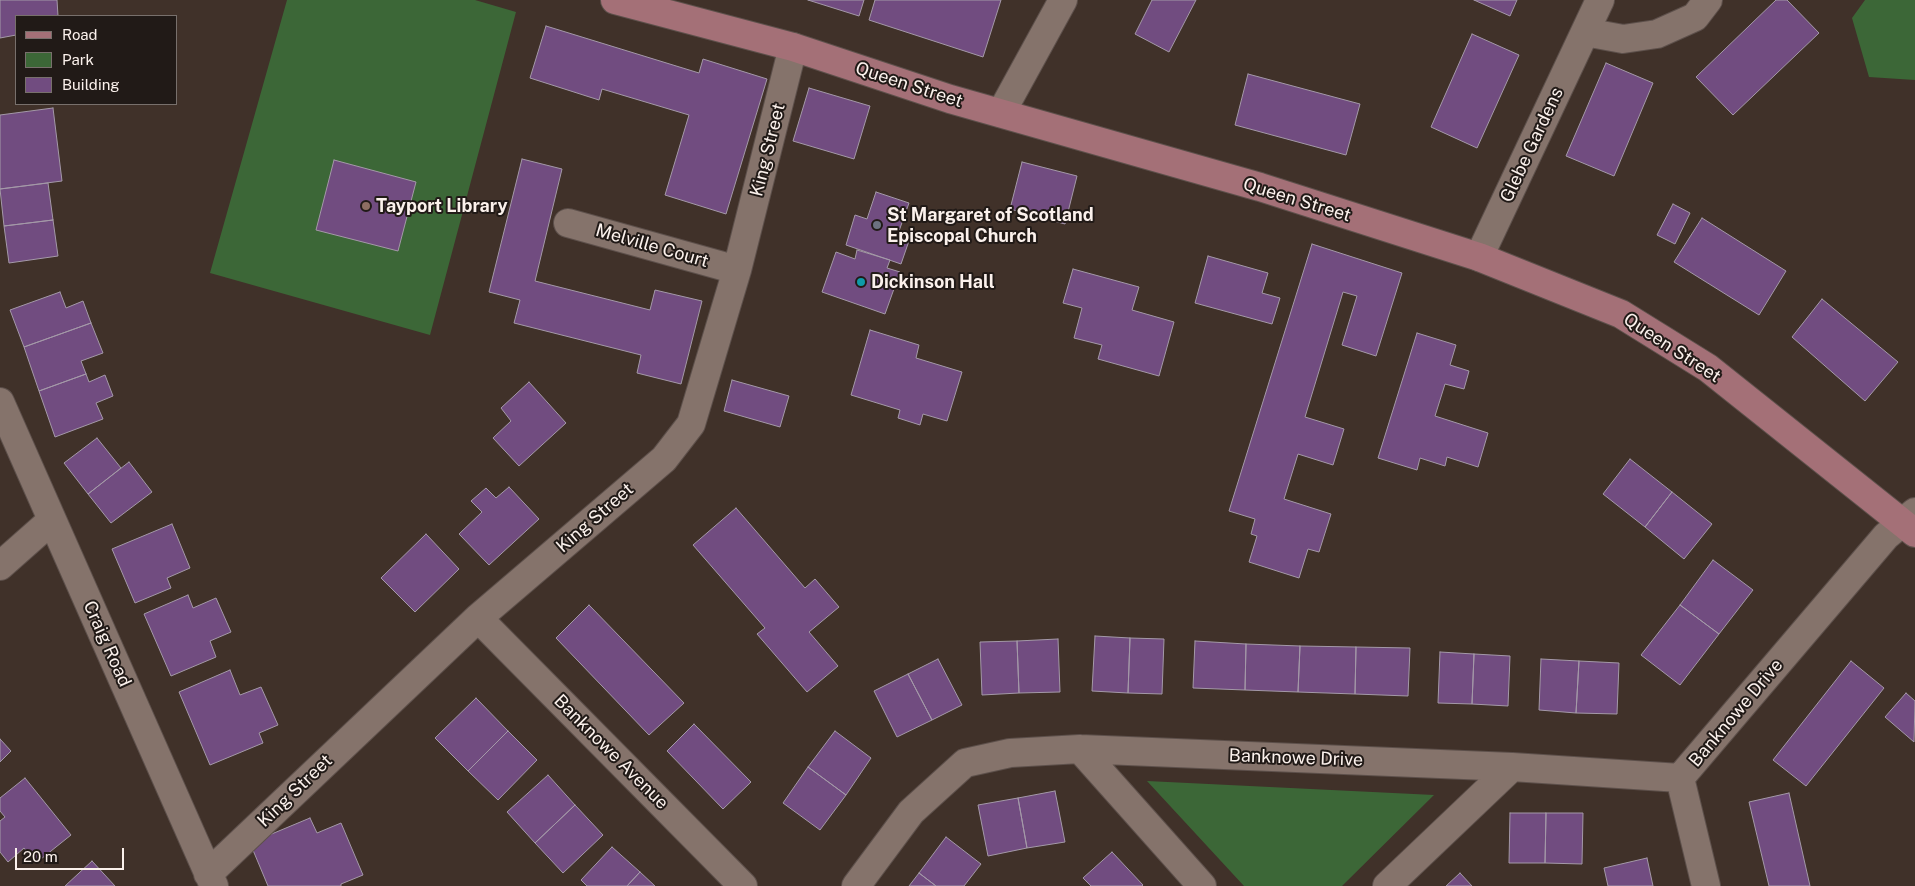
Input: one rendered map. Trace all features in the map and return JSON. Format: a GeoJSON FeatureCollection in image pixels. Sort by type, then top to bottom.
{"type":"FeatureCollection","features":[{"type":"Feature","properties":{"kind":"main road","name":"Queen Street"},"geometry":{"type":"LineString","coordinates":[[615,0],[794,47],[950,99],[1260,187],[1479,257],[1621,314],[1708,368],[1911,522]]}},
{"type":"Feature","properties":{"kind":"street"},"geometry":{"type":"LineString","coordinates":[[1001,113],[1063,0]]}},
{"type":"Feature","properties":{"kind":"street","name":"Glebe Gardens"},"geometry":{"type":"LineString","coordinates":[[1479,257],[1600,0]]}},
{"type":"Feature","properties":{"kind":"street"},"geometry":{"type":"LineString","coordinates":[[1585,32],[1623,39],[1657,34],[1695,17],[1708,0]]}},
{"type":"Feature","properties":{"kind":"street","name":"King Street"},"geometry":{"type":"LineString","coordinates":[[211,880],[478,618],[664,459],[690,424],[737,270],[794,47]]}},
{"type":"Feature","properties":{"kind":"street","name":"Melville Court"},"geometry":{"type":"LineString","coordinates":[[568,222],[737,270]]}},
{"type":"Feature","properties":{"kind":"street","name":"Craig Road"},"geometry":{"type":"LineString","coordinates":[[0,402],[211,880]]}},
{"type":"Feature","properties":{"kind":"street"},"geometry":{"type":"LineString","coordinates":[[0,566],[52,520]]}},
{"type":"Feature","properties":{"kind":"street","name":"Banknowe Drive"},"geometry":{"type":"LineString","coordinates":[[856,886],[911,812],[965,763],[1010,753],[1080,749],[1512,767],[1680,778],[1886,536],[1911,522]]}},
{"type":"Feature","properties":{"kind":"street","name":"Banknowe Avenue"},"geometry":{"type":"LineString","coordinates":[[478,618],[743,886]]}},
{"type":"Feature","properties":{"kind":"street"},"geometry":{"type":"LineString","coordinates":[[1080,749],[1202,886]]}},
{"type":"Feature","properties":{"kind":"street"},"geometry":{"type":"LineString","coordinates":[[1387,886],[1512,767]]}},
{"type":"Feature","properties":{"kind":"street"},"geometry":{"type":"LineString","coordinates":[[1680,778],[1706,886]]}},
{"type":"Feature","properties":{"kind":"green space"},"geometry":{"type":"Polygon","coordinates":[[[287,0],[475,0],[516,12],[430,335],[210,273],[287,0]]]}},
{"type":"Feature","properties":{"kind":"green space"},"geometry":{"type":"Polygon","coordinates":[[[1865,0],[1915,0],[1915,80],[1869,77],[1852,18],[1865,0]]]}},
{"type":"Feature","properties":{"kind":"green space"},"geometry":{"type":"Polygon","coordinates":[[[1147,781],[1434,795],[1342,886],[1244,886],[1147,781]]]}},
{"type":"Feature","properties":{"kind":"building"},"geometry":{"type":"Polygon","coordinates":[[[0,0],[57,0],[58,15],[15,15],[15,35],[0,38],[0,0]]]}},
{"type":"Feature","properties":{"kind":"building"},"geometry":{"type":"Polygon","coordinates":[[[808,0],[864,0],[859,16],[808,0]]]}},
{"type":"Feature","properties":{"kind":"building"},"geometry":{"type":"Polygon","coordinates":[[[875,0],[1001,0],[983,57],[869,20],[875,0]]]}},
{"type":"Feature","properties":{"kind":"building"},"geometry":{"type":"Polygon","coordinates":[[[1152,0],[1196,0],[1169,52],[1135,34],[1152,0]]]}},
{"type":"Feature","properties":{"kind":"building"},"geometry":{"type":"Polygon","coordinates":[[[1474,0],[1517,0],[1510,16],[1474,0]]]}},
{"type":"Feature","properties":{"kind":"building"},"geometry":{"type":"Polygon","coordinates":[[[1776,0],[1787,0],[1819,33],[1733,115],[1696,77],[1776,0]]]}},
{"type":"Feature","properties":{"kind":"building"},"geometry":{"type":"Polygon","coordinates":[[[546,26],[699,73],[703,59],[767,79],[726,214],[665,195],[689,115],[602,89],[599,100],[530,78],[546,26]]]}},
{"type":"Feature","properties":{"kind":"building"},"geometry":{"type":"Polygon","coordinates":[[[1472,34],[1519,55],[1477,148],[1431,127],[1472,34]]]}},
{"type":"Feature","properties":{"kind":"building"},"geometry":{"type":"Polygon","coordinates":[[[1606,63],[1653,83],[1614,176],[1566,156],[1606,63]]]}},
{"type":"Feature","properties":{"kind":"building"},"geometry":{"type":"Polygon","coordinates":[[[1248,74],[1360,104],[1346,155],[1235,125],[1248,74]]]}},
{"type":"Feature","properties":{"kind":"building"},"geometry":{"type":"Polygon","coordinates":[[[809,88],[870,106],[854,159],[793,141],[809,88]]]}},
{"type":"Feature","properties":{"kind":"building"},"geometry":{"type":"Polygon","coordinates":[[[53,108],[62,181],[0,189],[0,115],[53,108]]]}},
{"type":"Feature","properties":{"kind":"building"},"geometry":{"type":"Polygon","coordinates":[[[522,159],[562,169],[535,281],[650,310],[655,290],[702,301],[681,384],[637,373],[641,355],[514,323],[520,300],[489,292],[522,159]]]}},
{"type":"Feature","properties":{"kind":"building","name":"Tayport Library"},"geometry":{"type":"Polygon","coordinates":[[[334,160],[416,182],[398,251],[316,230],[334,160]]]}},
{"type":"Feature","properties":{"kind":"building"},"geometry":{"type":"Polygon","coordinates":[[[1022,162],[1077,176],[1065,224],[1010,209],[1022,162]]]}},
{"type":"Feature","properties":{"kind":"building"},"geometry":{"type":"Polygon","coordinates":[[[48,183],[53,220],[4,226],[0,189],[48,183]]]}},
{"type":"Feature","properties":{"kind":"building","name":"St Margaret of Scotland Episcopal Church"},"geometry":{"type":"Polygon","coordinates":[[[876,192],[909,203],[899,231],[911,235],[901,264],[846,245],[855,215],[867,219],[876,192]]]}},
{"type":"Feature","properties":{"kind":"building"},"geometry":{"type":"Polygon","coordinates":[[[1673,204],[1690,213],[1675,244],[1657,235],[1673,204]]]}},
{"type":"Feature","properties":{"kind":"building"},"geometry":{"type":"Polygon","coordinates":[[[1702,218],[1786,271],[1759,315],[1674,262],[1702,218]]]}},
{"type":"Feature","properties":{"kind":"building"},"geometry":{"type":"Polygon","coordinates":[[[53,220],[58,256],[9,263],[4,226],[53,220]]]}},
{"type":"Feature","properties":{"kind":"building"},"geometry":{"type":"Polygon","coordinates":[[[1312,244],[1402,273],[1376,356],[1342,345],[1357,296],[1343,292],[1305,417],[1344,429],[1333,465],[1298,454],[1284,499],[1331,514],[1319,552],[1308,549],[1299,578],[1249,562],[1257,536],[1251,534],[1255,519],[1229,511],[1312,244]]]}},
{"type":"Feature","properties":{"kind":"building","name":"Dickinson Hall"},"geometry":{"type":"Polygon","coordinates":[[[857,250],[890,260],[887,268],[900,272],[885,314],[822,292],[836,252],[855,259],[857,250]]]}},
{"type":"Feature","properties":{"kind":"building"},"geometry":{"type":"Polygon","coordinates":[[[1208,256],[1268,273],[1262,293],[1280,298],[1272,324],[1195,303],[1208,256]]]}},
{"type":"Feature","properties":{"kind":"building"},"geometry":{"type":"Polygon","coordinates":[[[1073,269],[1139,287],[1132,310],[1174,322],[1159,376],[1098,359],[1102,345],[1074,338],[1082,308],[1063,303],[1073,269]]]}},
{"type":"Feature","properties":{"kind":"building"},"geometry":{"type":"Polygon","coordinates":[[[60,292],[66,308],[83,301],[91,323],[24,347],[10,310],[60,292]]]}},
{"type":"Feature","properties":{"kind":"building"},"geometry":{"type":"Polygon","coordinates":[[[1822,299],[1898,362],[1865,401],[1792,337],[1822,299]]]}},
{"type":"Feature","properties":{"kind":"building"},"geometry":{"type":"Polygon","coordinates":[[[91,323],[103,353],[81,361],[86,374],[39,391],[24,347],[91,323]]]}},
{"type":"Feature","properties":{"kind":"building"},"geometry":{"type":"Polygon","coordinates":[[[870,330],[919,345],[916,358],[962,372],[947,421],[923,414],[920,425],[898,418],[900,410],[851,395],[870,330]]]}},
{"type":"Feature","properties":{"kind":"building"},"geometry":{"type":"Polygon","coordinates":[[[1417,333],[1456,345],[1450,365],[1469,371],[1464,389],[1445,384],[1435,416],[1488,433],[1478,467],[1447,457],[1445,466],[1420,458],[1417,470],[1378,458],[1417,333]]]}},
{"type":"Feature","properties":{"kind":"building"},"geometry":{"type":"Polygon","coordinates":[[[86,374],[89,382],[105,375],[113,396],[96,403],[103,419],[55,437],[39,391],[86,374]]]}},
{"type":"Feature","properties":{"kind":"building"},"geometry":{"type":"Polygon","coordinates":[[[732,380],[789,396],[780,427],[724,411],[732,380]]]}},
{"type":"Feature","properties":{"kind":"building"},"geometry":{"type":"Polygon","coordinates":[[[529,382],[566,423],[519,466],[493,438],[511,421],[501,408],[529,382]]]}},
{"type":"Feature","properties":{"kind":"building"},"geometry":{"type":"Polygon","coordinates":[[[97,438],[121,468],[88,494],[64,463],[97,438]]]}},
{"type":"Feature","properties":{"kind":"building"},"geometry":{"type":"Polygon","coordinates":[[[1630,459],[1672,492],[1645,527],[1603,494],[1630,459]]]}},
{"type":"Feature","properties":{"kind":"building"},"geometry":{"type":"Polygon","coordinates":[[[129,462],[152,492],[111,523],[88,494],[129,462]]]}},
{"type":"Feature","properties":{"kind":"building"},"geometry":{"type":"Polygon","coordinates":[[[509,487],[539,519],[489,565],[459,534],[482,512],[471,501],[486,488],[496,498],[509,487]]]}},
{"type":"Feature","properties":{"kind":"building"},"geometry":{"type":"Polygon","coordinates":[[[1672,492],[1712,524],[1684,559],[1645,527],[1672,492]]]}},
{"type":"Feature","properties":{"kind":"building"},"geometry":{"type":"Polygon","coordinates":[[[736,508],[805,588],[815,579],[839,607],[809,632],[838,666],[807,692],[757,634],[765,628],[693,545],[736,508]]]}},
{"type":"Feature","properties":{"kind":"building"},"geometry":{"type":"Polygon","coordinates":[[[172,524],[190,568],[167,578],[171,588],[135,603],[112,549],[172,524]]]}},
{"type":"Feature","properties":{"kind":"building"},"geometry":{"type":"Polygon","coordinates":[[[426,534],[459,569],[415,612],[381,578],[426,534]]]}},
{"type":"Feature","properties":{"kind":"building"},"geometry":{"type":"Polygon","coordinates":[[[1713,560],[1753,590],[1719,634],[1680,605],[1713,560]]]}},
{"type":"Feature","properties":{"kind":"building"},"geometry":{"type":"Polygon","coordinates":[[[188,595],[193,608],[216,598],[231,632],[210,641],[216,657],[171,676],[144,614],[188,595]]]}},
{"type":"Feature","properties":{"kind":"building"},"geometry":{"type":"Polygon","coordinates":[[[589,605],[684,703],[649,735],[556,638],[589,605]]]}},
{"type":"Feature","properties":{"kind":"building"},"geometry":{"type":"Polygon","coordinates":[[[1680,605],[1719,634],[1680,685],[1641,655],[1680,605]]]}},
{"type":"Feature","properties":{"kind":"building"},"geometry":{"type":"Polygon","coordinates":[[[1095,636],[1130,638],[1128,693],[1092,691],[1095,636]]]}},
{"type":"Feature","properties":{"kind":"building"},"geometry":{"type":"Polygon","coordinates":[[[1130,638],[1164,639],[1162,694],[1128,693],[1130,638]]]}},
{"type":"Feature","properties":{"kind":"building"},"geometry":{"type":"Polygon","coordinates":[[[1058,639],[1060,692],[1019,693],[1017,641],[1058,639]]]}},
{"type":"Feature","properties":{"kind":"building"},"geometry":{"type":"Polygon","coordinates":[[[1017,641],[1019,693],[982,695],[980,642],[1017,641]]]}},
{"type":"Feature","properties":{"kind":"building"},"geometry":{"type":"Polygon","coordinates":[[[1195,641],[1246,644],[1245,690],[1193,688],[1195,641]]]}},
{"type":"Feature","properties":{"kind":"building"},"geometry":{"type":"Polygon","coordinates":[[[1246,644],[1300,646],[1298,692],[1245,690],[1246,644]]]}},
{"type":"Feature","properties":{"kind":"building"},"geometry":{"type":"Polygon","coordinates":[[[1300,646],[1356,647],[1355,694],[1298,692],[1300,646]]]}},
{"type":"Feature","properties":{"kind":"building"},"geometry":{"type":"Polygon","coordinates":[[[1356,647],[1410,648],[1408,696],[1355,694],[1356,647]]]}},
{"type":"Feature","properties":{"kind":"building"},"geometry":{"type":"Polygon","coordinates":[[[1440,652],[1474,654],[1472,704],[1438,703],[1440,652]]]}},
{"type":"Feature","properties":{"kind":"building"},"geometry":{"type":"Polygon","coordinates":[[[1474,654],[1510,656],[1508,706],[1472,704],[1474,654]]]}},
{"type":"Feature","properties":{"kind":"building"},"geometry":{"type":"Polygon","coordinates":[[[938,659],[962,705],[932,720],[908,674],[938,659]]]}},
{"type":"Feature","properties":{"kind":"building"},"geometry":{"type":"Polygon","coordinates":[[[1541,659],[1579,661],[1576,713],[1539,710],[1541,659]]]}},
{"type":"Feature","properties":{"kind":"building"},"geometry":{"type":"Polygon","coordinates":[[[1579,661],[1619,663],[1617,714],[1576,713],[1579,661]]]}},
{"type":"Feature","properties":{"kind":"building"},"geometry":{"type":"Polygon","coordinates":[[[1851,661],[1884,688],[1806,786],[1773,760],[1851,661]]]}},
{"type":"Feature","properties":{"kind":"building"},"geometry":{"type":"Polygon","coordinates":[[[230,670],[240,695],[261,687],[278,725],[259,733],[263,743],[210,765],[179,692],[230,670]]]}},
{"type":"Feature","properties":{"kind":"building"},"geometry":{"type":"Polygon","coordinates":[[[908,674],[932,720],[897,737],[874,691],[908,674]]]}},
{"type":"Feature","properties":{"kind":"building"},"geometry":{"type":"Polygon","coordinates":[[[1906,693],[1915,701],[1914,742],[1885,717],[1906,693]]]}},
{"type":"Feature","properties":{"kind":"building"},"geometry":{"type":"Polygon","coordinates":[[[476,698],[508,731],[468,771],[435,738],[476,698]]]}},
{"type":"Feature","properties":{"kind":"building"},"geometry":{"type":"Polygon","coordinates":[[[694,724],[751,782],[723,809],[667,751],[694,724]]]}},
{"type":"Feature","properties":{"kind":"building"},"geometry":{"type":"Polygon","coordinates":[[[508,731],[537,760],[498,800],[468,771],[508,731]]]}},
{"type":"Feature","properties":{"kind":"building"},"geometry":{"type":"Polygon","coordinates":[[[835,731],[871,758],[846,795],[808,767],[835,731]]]}},
{"type":"Feature","properties":{"kind":"building"},"geometry":{"type":"Polygon","coordinates":[[[0,739],[11,751],[0,762],[0,739]]]}},
{"type":"Feature","properties":{"kind":"building"},"geometry":{"type":"Polygon","coordinates":[[[808,767],[846,795],[820,830],[783,803],[808,767]]]}},
{"type":"Feature","properties":{"kind":"building"},"geometry":{"type":"Polygon","coordinates":[[[548,775],[575,805],[535,843],[507,812],[548,775]]]}},
{"type":"Feature","properties":{"kind":"building"},"geometry":{"type":"Polygon","coordinates":[[[25,778],[71,835],[36,863],[24,848],[8,862],[0,852],[0,821],[5,817],[0,811],[0,798],[25,778]]]}},
{"type":"Feature","properties":{"kind":"building"},"geometry":{"type":"Polygon","coordinates":[[[1055,791],[1065,842],[1027,848],[1018,798],[1055,791]]]}},
{"type":"Feature","properties":{"kind":"building"},"geometry":{"type":"Polygon","coordinates":[[[1789,793],[1810,886],[1769,886],[1749,802],[1789,793]]]}},
{"type":"Feature","properties":{"kind":"building"},"geometry":{"type":"Polygon","coordinates":[[[1018,798],[1027,848],[988,856],[978,805],[1018,798]]]}},
{"type":"Feature","properties":{"kind":"building"},"geometry":{"type":"Polygon","coordinates":[[[575,805],[603,835],[563,873],[535,843],[575,805]]]}},
{"type":"Feature","properties":{"kind":"building"},"geometry":{"type":"Polygon","coordinates":[[[1510,813],[1546,813],[1545,863],[1509,863],[1510,813]]]}},
{"type":"Feature","properties":{"kind":"building"},"geometry":{"type":"Polygon","coordinates":[[[1546,813],[1583,813],[1582,864],[1545,863],[1546,813]]]}},
{"type":"Feature","properties":{"kind":"building"},"geometry":{"type":"Polygon","coordinates":[[[310,818],[317,833],[341,823],[363,875],[341,884],[341,886],[268,886],[250,843],[310,818]]]}},
{"type":"Feature","properties":{"kind":"building"},"geometry":{"type":"Polygon","coordinates":[[[946,837],[981,864],[964,886],[936,886],[919,873],[946,837]]]}},
{"type":"Feature","properties":{"kind":"building"},"geometry":{"type":"Polygon","coordinates":[[[612,847],[640,872],[627,886],[587,886],[581,880],[612,847]]]}},
{"type":"Feature","properties":{"kind":"building"},"geometry":{"type":"Polygon","coordinates":[[[1112,852],[1142,886],[1091,886],[1083,878],[1112,852]]]}},
{"type":"Feature","properties":{"kind":"building"},"geometry":{"type":"Polygon","coordinates":[[[1647,858],[1653,886],[1608,886],[1604,868],[1647,858]]]}},
{"type":"Feature","properties":{"kind":"building"},"geometry":{"type":"Polygon","coordinates":[[[92,861],[115,886],[65,886],[92,861]]]}},
{"type":"Feature","properties":{"kind":"building"},"geometry":{"type":"Polygon","coordinates":[[[640,872],[655,886],[627,886],[640,872]]]}},
{"type":"Feature","properties":{"kind":"building"},"geometry":{"type":"Polygon","coordinates":[[[919,873],[936,886],[909,886],[919,873]]]}},
{"type":"Feature","properties":{"kind":"building"},"geometry":{"type":"Polygon","coordinates":[[[1460,873],[1472,886],[1446,886],[1460,873]]]}},
{"type":"Feature","properties":{"kind":"place","name":"Tayport Library"},"geometry":{"type":"Point","coordinates":[366,206]}},
{"type":"Feature","properties":{"kind":"place","name":"St Margaret of Scotland Episcopal Church"},"geometry":{"type":"Point","coordinates":[877,225]}},
{"type":"Feature","properties":{"kind":"place","name":"Dickinson Hall"},"geometry":{"type":"Point","coordinates":[861,282]}}]}
